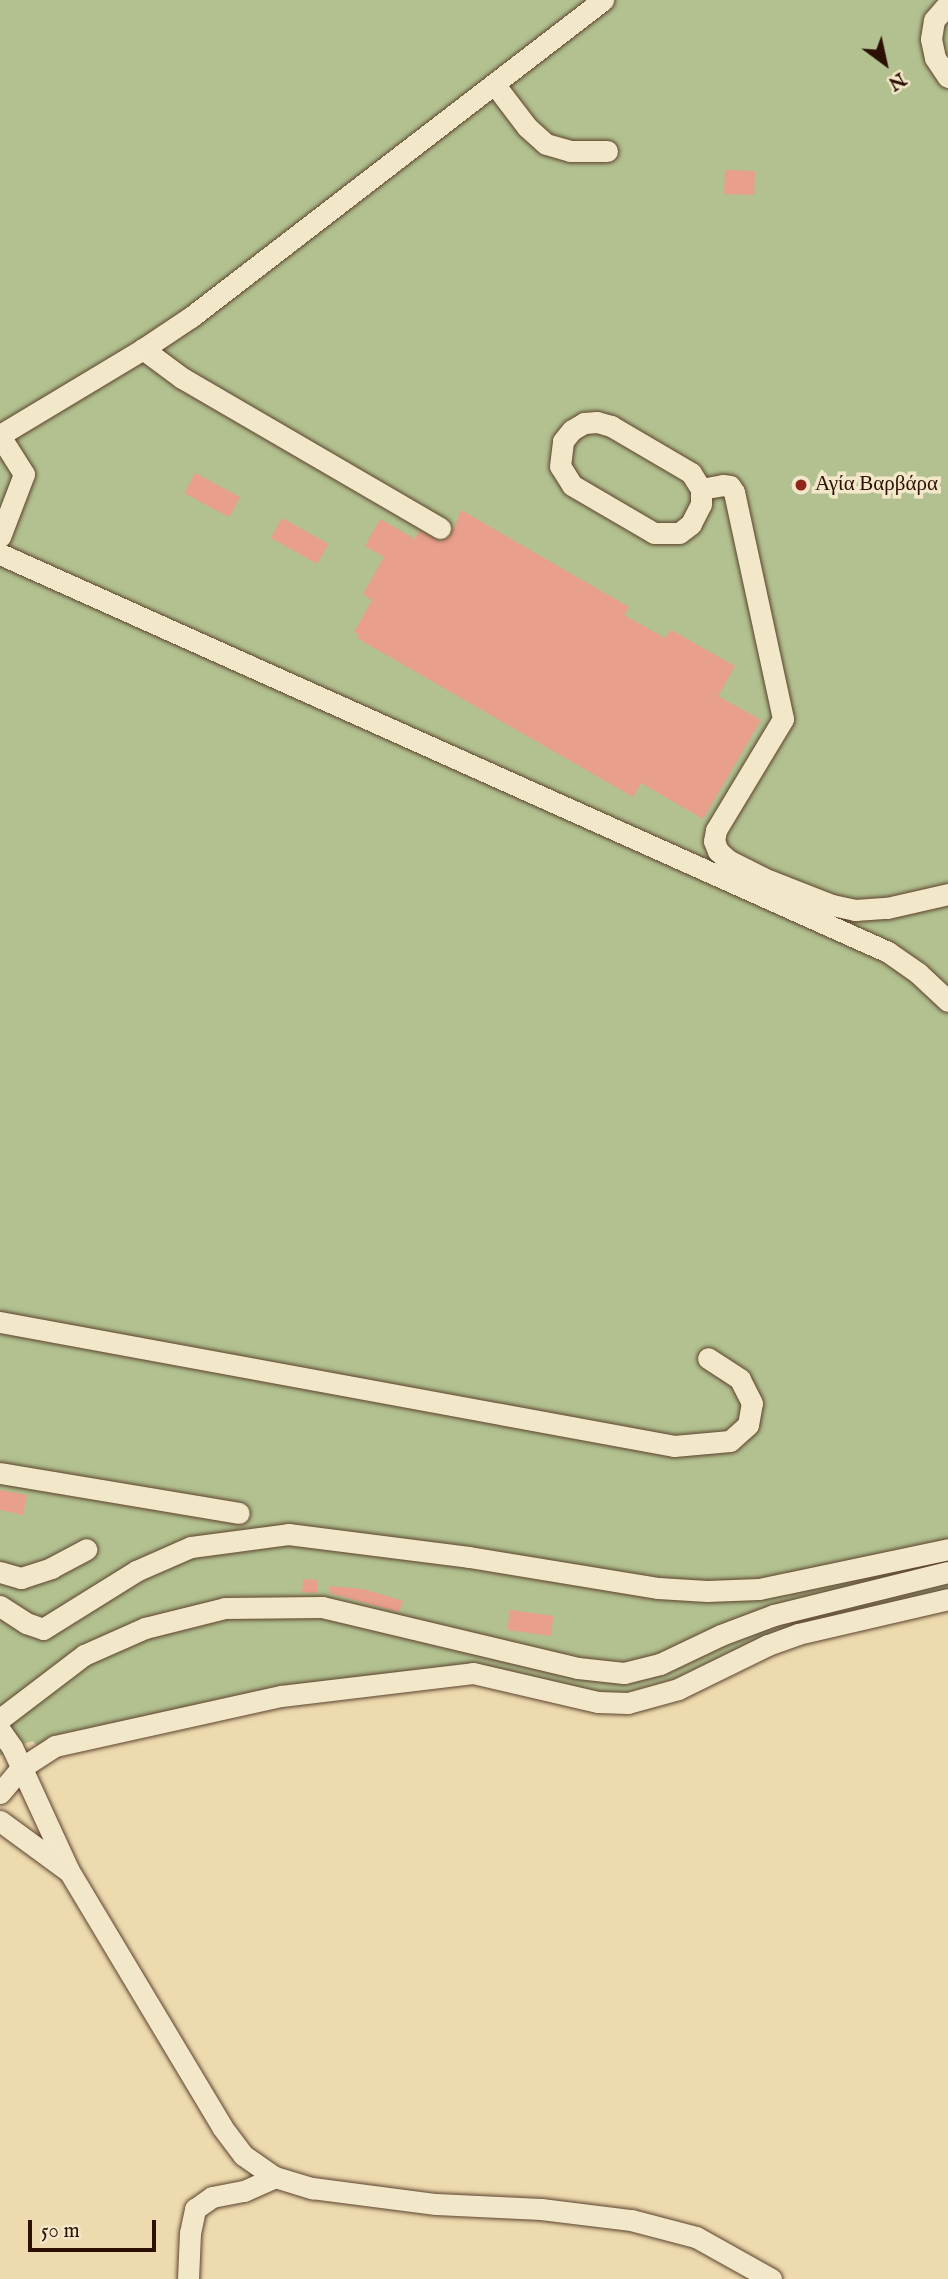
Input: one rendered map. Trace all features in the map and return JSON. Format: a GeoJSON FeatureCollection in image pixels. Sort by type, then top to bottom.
{"type":"FeatureCollection","features":[{"type":"Feature","properties":{"kind":"street"},"geometry":{"type":"LineString","coordinates":[[0,537],[24,474],[0,435],[143,349],[202,309],[603,0]]}},
{"type":"Feature","properties":{"kind":"street"},"geometry":{"type":"LineString","coordinates":[[948,4],[934,20],[931,39],[934,58],[948,78]]}},
{"type":"Feature","properties":{"kind":"street"},"geometry":{"type":"LineString","coordinates":[[495,85],[527,127],[547,144],[570,151],[607,151]]}},
{"type":"Feature","properties":{"kind":"street"},"geometry":{"type":"LineString","coordinates":[[143,349],[181,378],[440,528]]}},
{"type":"Feature","properties":{"kind":"street"},"geometry":{"type":"LineString","coordinates":[[597,422],[611,426],[691,473],[701,489],[701,504],[691,524],[679,533],[654,533],[572,485],[564,476],[559,455],[563,441],[572,430],[584,423],[597,422]]}},
{"type":"Feature","properties":{"kind":"street"},"geometry":{"type":"LineString","coordinates":[[701,489],[723,485],[730,486],[734,492],[783,719],[716,830],[714,841],[718,850],[728,860],[763,878],[832,905],[855,910],[879,909],[948,894]]}},
{"type":"Feature","properties":{"kind":"street"},"geometry":{"type":"LineString","coordinates":[[0,554],[888,952],[948,1001]]}},
{"type":"Feature","properties":{"kind":"street"},"geometry":{"type":"LineString","coordinates":[[0,1322],[674,1446],[730,1441],[748,1425],[752,1403],[740,1380],[708,1358]]}},
{"type":"Feature","properties":{"kind":"street"},"geometry":{"type":"LineString","coordinates":[[0,1473],[239,1513]]}},
{"type":"Feature","properties":{"kind":"street"},"geometry":{"type":"LineString","coordinates":[[0,1606],[26,1623],[43,1629],[136,1571],[191,1546],[288,1534],[456,1555],[658,1588],[707,1591],[773,1586],[948,1549]]}},
{"type":"Feature","properties":{"kind":"street"},"geometry":{"type":"LineString","coordinates":[[0,1572],[21,1578],[51,1568],[86,1549]]}},
{"type":"Feature","properties":{"kind":"street"},"geometry":{"type":"LineString","coordinates":[[0,1719],[83,1655],[145,1628],[225,1608],[322,1606],[578,1668],[624,1673],[660,1664],[721,1635],[774,1615],[948,1572]]}},
{"type":"Feature","properties":{"kind":"street"},"geometry":{"type":"LineString","coordinates":[[0,1793],[21,1769],[55,1746],[152,1722],[281,1696],[473,1673],[598,1702],[628,1703],[678,1689],[768,1645],[798,1634],[948,1599]]}},
{"type":"Feature","properties":{"kind":"street"},"geometry":{"type":"LineString","coordinates":[[6,1739],[69,1871],[222,2127],[243,2155],[275,2177],[312,2188],[436,2204],[541,2209],[631,2220],[696,2237],[771,2279]]}},
{"type":"Feature","properties":{"kind":"street"},"geometry":{"type":"LineString","coordinates":[[0,1821],[69,1871]]}},
{"type":"Feature","properties":{"kind":"street"},"geometry":{"type":"LineString","coordinates":[[188,2279],[190,2232],[195,2209],[212,2197],[244,2191],[275,2177]]}},
{"type":"Feature","properties":{"kind":"green space"},"geometry":{"type":"Polygon","coordinates":[[[0,0],[948,0],[948,1592],[698,1673],[613,1696],[467,1665],[224,1698],[37,1745],[33,1741],[12,1747],[0,1756],[0,0]]]}},
{"type":"Feature","properties":{"kind":"building"},"geometry":{"type":"Polygon","coordinates":[[[725,170],[755,171],[754,195],[724,194],[725,170]]]}},
{"type":"Feature","properties":{"kind":"building"},"geometry":{"type":"Polygon","coordinates":[[[195,473],[240,497],[229,517],[184,493],[195,473]]]}},
{"type":"Feature","properties":{"kind":"building"},"geometry":{"type":"Polygon","coordinates":[[[461,510],[629,607],[624,615],[665,638],[671,630],[735,666],[718,696],[761,720],[703,819],[641,783],[633,797],[357,638],[359,635],[354,632],[372,600],[363,594],[384,557],[365,546],[380,519],[415,539],[419,531],[441,541],[451,535],[461,510]]]}},
{"type":"Feature","properties":{"kind":"building"},"geometry":{"type":"Polygon","coordinates":[[[282,518],[328,544],[317,564],[271,538],[282,518]]]}},
{"type":"Feature","properties":{"kind":"building"},"geometry":{"type":"Polygon","coordinates":[[[0,1490],[27,1495],[23,1515],[0,1510],[0,1490]]]}},
{"type":"Feature","properties":{"kind":"building"},"geometry":{"type":"Polygon","coordinates":[[[303,1579],[318,1580],[317,1593],[302,1592],[303,1579]]]}},
{"type":"Feature","properties":{"kind":"building"},"geometry":{"type":"Polygon","coordinates":[[[330,1586],[363,1589],[403,1601],[399,1612],[329,1593],[330,1586]]]}},
{"type":"Feature","properties":{"kind":"building"},"geometry":{"type":"Polygon","coordinates":[[[510,1610],[554,1616],[551,1636],[507,1630],[510,1610]]]}},
{"type":"Feature","properties":{"kind":"place","name":"Αγία Βαρβάρα"},"geometry":{"type":"Point","coordinates":[801,485]}}]}
